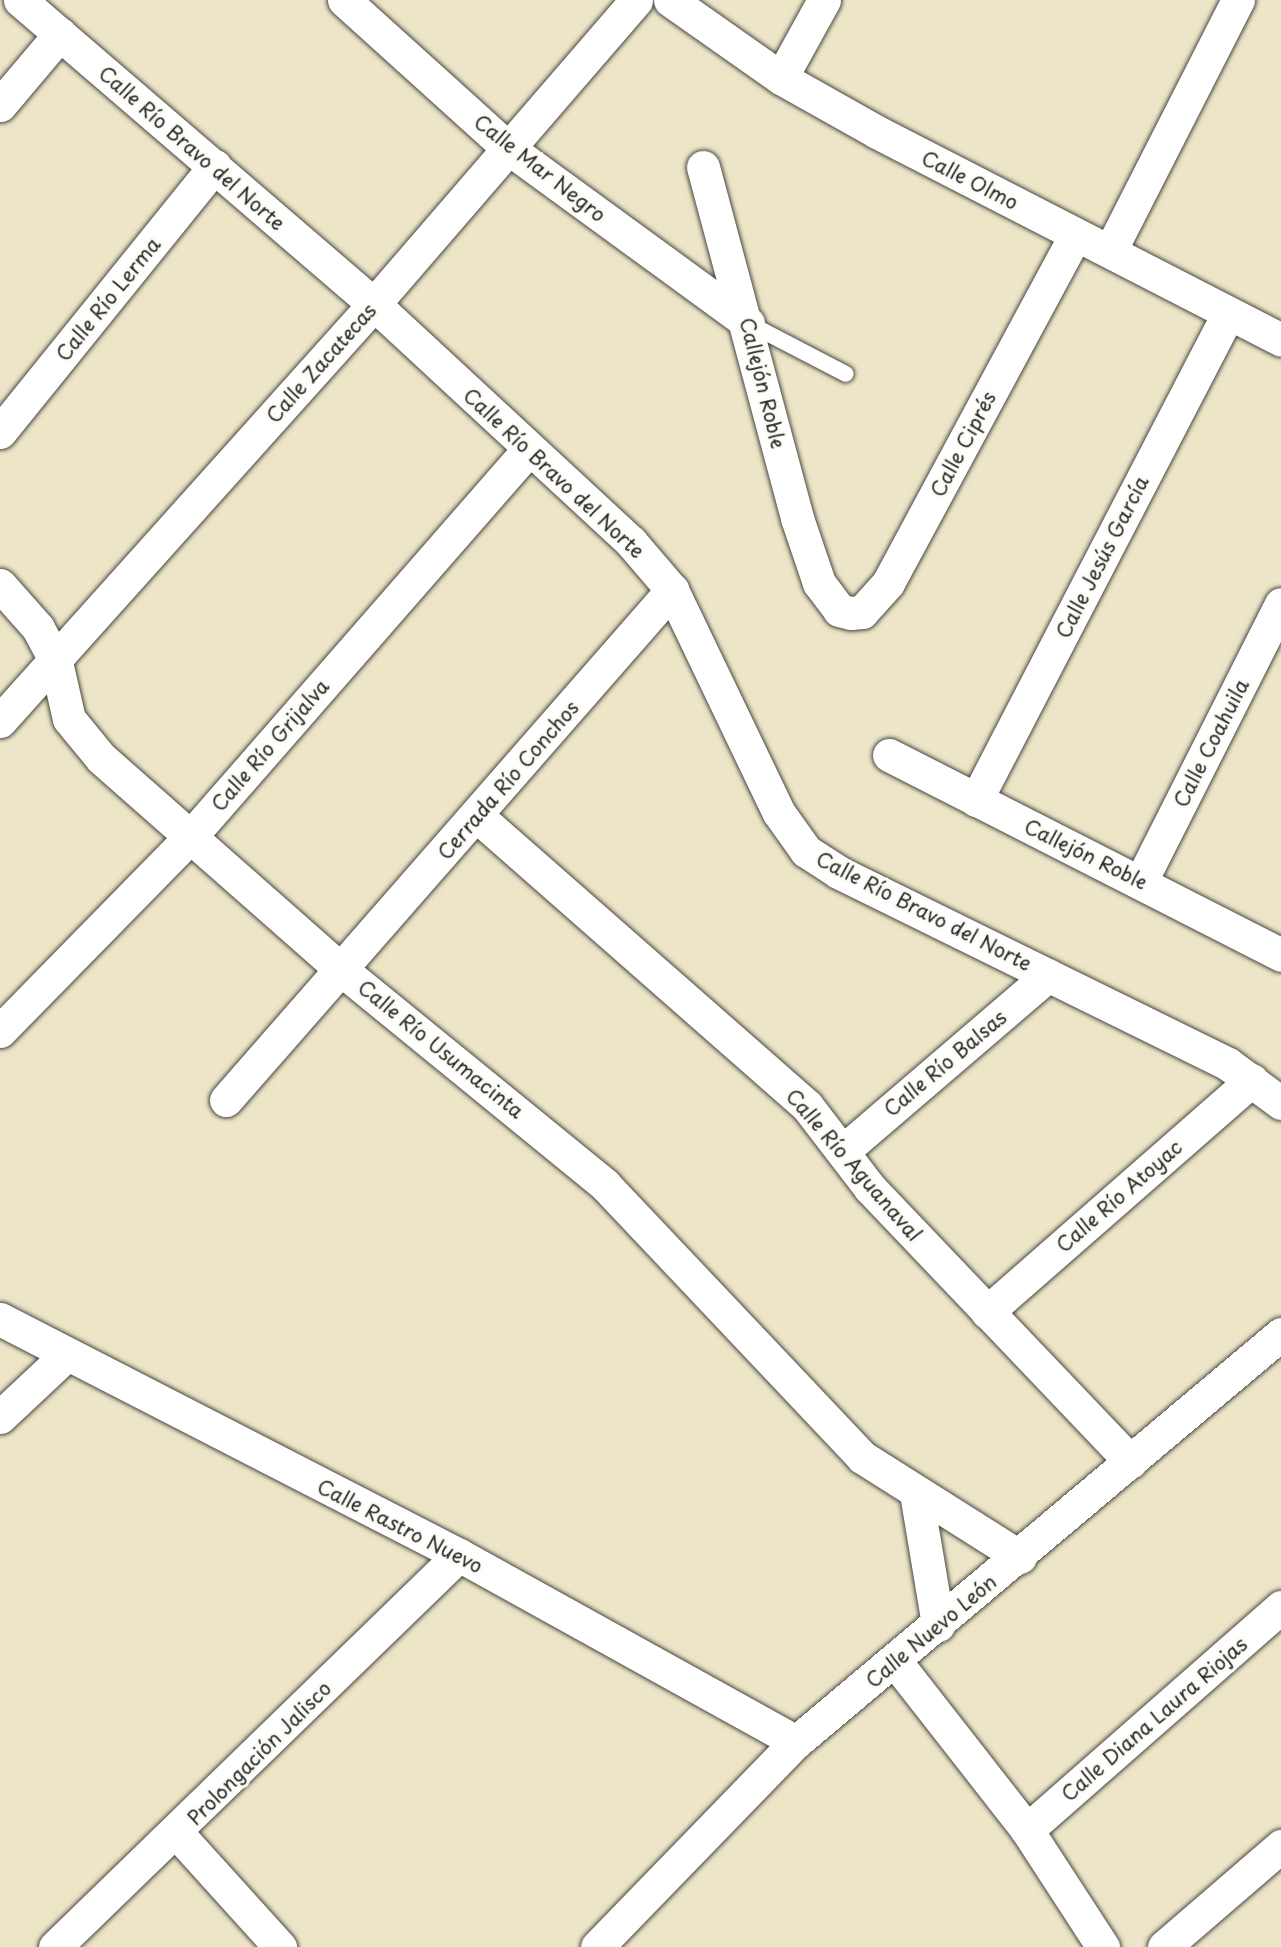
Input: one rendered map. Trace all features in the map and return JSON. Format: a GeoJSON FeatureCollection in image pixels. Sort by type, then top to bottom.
{"type":"FeatureCollection","features":[{"type":"Feature","properties":{"kind":"street","name":"Calle Río Bravo del Norte"},"geometry":{"type":"LineString","coordinates":[[20,0],[374,304],[631,542],[672,590],[779,813],[806,851],[838,872],[1048,975],[1251,1080],[1281,1103]]}},
{"type":"Feature","properties":{"kind":"street","name":"Calle Mar Negro"},"geometry":{"type":"LineString","coordinates":[[344,0],[508,148],[748,323]]}},
{"type":"Feature","properties":{"kind":"street","name":"Calle Zacatecas"},"geometry":{"type":"LineString","coordinates":[[0,721],[56,662],[374,304],[636,0]]}},
{"type":"Feature","properties":{"kind":"street","name":"Calle Olmo"},"geometry":{"type":"LineString","coordinates":[[670,0],[781,78],[1075,235],[1281,340]]}},
{"type":"Feature","properties":{"kind":"street"},"geometry":{"type":"LineString","coordinates":[[781,78],[824,0]]}},
{"type":"Feature","properties":{"kind":"street"},"geometry":{"type":"LineString","coordinates":[[1110,251],[1238,0]]}},
{"type":"Feature","properties":{"kind":"street"},"geometry":{"type":"LineString","coordinates":[[0,105],[60,34]]}},
{"type":"Feature","properties":{"kind":"street","name":"Calle Río Lerma"},"geometry":{"type":"LineString","coordinates":[[0,432],[215,166]]}},
{"type":"Feature","properties":{"kind":"street","name":"Callejón Roble"},"geometry":{"type":"LineString","coordinates":[[702,167],[748,323],[797,518],[828,598]]}},
{"type":"Feature","properties":{"kind":"street","name":"Calle Ciprés"},"geometry":{"type":"LineString","coordinates":[[828,598],[839,610],[862,612],[888,583],[1075,235]]}},
{"type":"Feature","properties":{"kind":"street","name":"Calle Jesús García"},"geometry":{"type":"LineString","coordinates":[[976,800],[1228,314]]}},
{"type":"Feature","properties":{"kind":"street","name":"Calle Río Grijalva"},"geometry":{"type":"LineString","coordinates":[[0,1031],[191,836],[529,449]]}},
{"type":"Feature","properties":{"kind":"street","name":"Calle Río Usumacinta"},"geometry":{"type":"LineString","coordinates":[[0,585],[21,604],[56,662],[69,719],[101,758],[343,971],[605,1185],[823,1422],[862,1457],[1020,1557]]}},
{"type":"Feature","properties":{"kind":"street","name":"Cerrada Río Conchos"},"geometry":{"type":"LineString","coordinates":[[226,1100],[343,971],[672,590]]}},
{"type":"Feature","properties":{"kind":"street","name":"Calle Coahuila"},"geometry":{"type":"LineString","coordinates":[[1141,881],[1281,604]]}},
{"type":"Feature","properties":{"kind":"street","name":"Callejón Roble"},"geometry":{"type":"LineString","coordinates":[[889,755],[1141,881],[1281,955]]}},
{"type":"Feature","properties":{"kind":"street","name":"Calle Río Aguanaval"},"geometry":{"type":"LineString","coordinates":[[477,816],[807,1106],[870,1188],[1131,1462]]}},
{"type":"Feature","properties":{"kind":"street","name":"Calle Río Balsas"},"geometry":{"type":"LineString","coordinates":[[843,1151],[1048,975]]}},
{"type":"Feature","properties":{"kind":"street","name":"Calle Río Atoyac"},"geometry":{"type":"LineString","coordinates":[[987,1312],[1251,1080]]}},
{"type":"Feature","properties":{"kind":"street","name":"Calle Rastro Nuevo"},"geometry":{"type":"LineString","coordinates":[[0,1319],[66,1355],[459,1555],[796,1742]]}},
{"type":"Feature","properties":{"kind":"street","name":"Calle Nuevo León"},"geometry":{"type":"LineString","coordinates":[[597,1947],[796,1742],[1020,1557],[1281,1334]]}},
{"type":"Feature","properties":{"kind":"street"},"geometry":{"type":"LineString","coordinates":[[0,1417],[66,1355]]}},
{"type":"Feature","properties":{"kind":"street"},"geometry":{"type":"LineString","coordinates":[[916,1493],[938,1625]]}},
{"type":"Feature","properties":{"kind":"street","name":"Prolongación Jalisco"},"geometry":{"type":"LineString","coordinates":[[55,1947],[177,1833],[459,1555]]}},
{"type":"Feature","properties":{"kind":"street","name":"Calle Diana Laura Riojas"},"geometry":{"type":"LineString","coordinates":[[1027,1830],[1281,1607]]}},
{"type":"Feature","properties":{"kind":"street"},"geometry":{"type":"LineString","coordinates":[[896,1661],[1027,1830],[1103,1947]]}},
{"type":"Feature","properties":{"kind":"street"},"geometry":{"type":"LineString","coordinates":[[177,1833],[280,1947]]}},
{"type":"Feature","properties":{"kind":"street"},"geometry":{"type":"LineString","coordinates":[[1164,1947],[1281,1846]]}},
{"type":"Feature","properties":{"kind":"lane"},"geometry":{"type":"LineString","coordinates":[[748,323],[846,374]]}}]}
